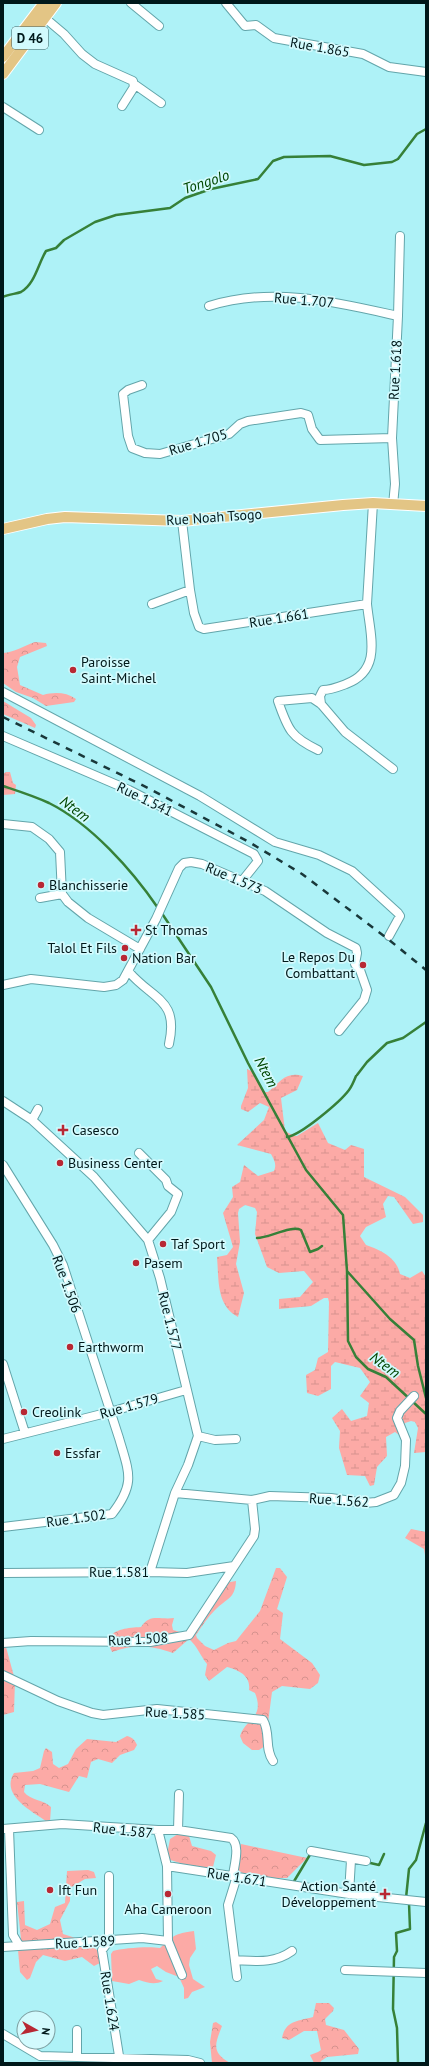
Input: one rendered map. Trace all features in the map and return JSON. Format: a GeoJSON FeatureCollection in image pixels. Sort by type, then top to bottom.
{"type":"FeatureCollection","features":[{"type":"Feature","properties":{"kind":"main road","name":"D 46"},"geometry":{"type":"LineString","coordinates":[[3,57],[44,3]]}},
{"type":"Feature","properties":{"kind":"main road","name":"D 46"},"geometry":{"type":"LineString","coordinates":[[3,74],[56,3]]}},
{"type":"Feature","properties":{"kind":"main road","name":"Rue Noah Tsogo"},"geometry":{"type":"LineString","coordinates":[[3,529],[40,520],[64,517],[182,521],[373,503],[426,506]]}},
{"type":"Feature","properties":{"kind":"street"},"geometry":{"type":"LineString","coordinates":[[132,3],[158,26]]}},
{"type":"Feature","properties":{"kind":"street","name":"Rue 1.865"},"geometry":{"type":"LineString","coordinates":[[226,3],[242,24],[247,27],[256,26],[274,38],[363,54],[389,67],[426,72]]}},
{"type":"Feature","properties":{"kind":"street"},"geometry":{"type":"LineString","coordinates":[[45,18],[64,34],[82,54],[95,64],[133,82],[161,103]]}},
{"type":"Feature","properties":{"kind":"street"},"geometry":{"type":"LineString","coordinates":[[122,106],[134,84]]}},
{"type":"Feature","properties":{"kind":"street"},"geometry":{"type":"LineString","coordinates":[[3,107],[39,130]]}},
{"type":"Feature","properties":{"kind":"street","name":"Rue 1.618"},"geometry":{"type":"LineString","coordinates":[[393,505],[395,484],[392,438],[400,236]]}},
{"type":"Feature","properties":{"kind":"street","name":"Rue 1.707"},"geometry":{"type":"LineString","coordinates":[[209,306],[227,300],[285,296],[337,302],[398,316]]}},
{"type":"Feature","properties":{"kind":"street","name":"Rue 1.705"},"geometry":{"type":"LineString","coordinates":[[142,385],[128,390],[123,394],[128,436],[132,448],[145,454],[160,454],[229,434],[240,424],[248,421],[301,412],[308,415],[312,429],[320,440],[392,438]]}},
{"type":"Feature","properties":{"kind":"street"},"geometry":{"type":"LineString","coordinates":[[321,704],[320,696],[323,690],[331,690],[358,679],[369,668],[372,656],[367,604],[373,503]]}},
{"type":"Feature","properties":{"kind":"street","name":"Rue 1.661"},"geometry":{"type":"LineString","coordinates":[[182,521],[190,590],[196,621],[199,628],[204,629],[367,604]]}},
{"type":"Feature","properties":{"kind":"street"},"geometry":{"type":"LineString","coordinates":[[152,604],[190,590]]}},
{"type":"Feature","properties":{"kind":"street"},"geometry":{"type":"LineString","coordinates":[[3,692],[200,796],[275,842],[318,855],[352,871],[400,916],[389,936]]}},
{"type":"Feature","properties":{"kind":"street"},"geometry":{"type":"LineString","coordinates":[[318,750],[296,738],[284,718],[278,701],[312,698],[321,704],[345,732],[393,769]]}},
{"type":"Feature","properties":{"kind":"street","name":"Rue 1.541"},"geometry":{"type":"LineString","coordinates":[[3,736],[129,790],[254,854],[258,861],[242,881]]}},
{"type":"Feature","properties":{"kind":"street"},"geometry":{"type":"LineString","coordinates":[[3,824],[32,827],[57,847],[61,862],[62,894],[68,902],[88,918],[140,949]]}},
{"type":"Feature","properties":{"kind":"street","name":"Rue 1.573"},"geometry":{"type":"LineString","coordinates":[[3,985],[31,979],[104,987],[116,985],[123,980],[129,972],[156,919],[179,868],[184,863],[191,862],[202,864],[265,890],[327,933],[356,948],[357,953],[355,964],[360,970],[367,990],[364,1000],[339,1031]]}},
{"type":"Feature","properties":{"kind":"street"},"geometry":{"type":"LineString","coordinates":[[40,898],[62,894]]}},
{"type":"Feature","properties":{"kind":"street"},"geometry":{"type":"LineString","coordinates":[[129,972],[137,982],[163,1001],[171,1013],[172,1033],[169,1044]]}},
{"type":"Feature","properties":{"kind":"street","name":"Rue 1.577"},"geometry":{"type":"LineString","coordinates":[[3,1101],[32,1120],[94,1177],[148,1240],[160,1278],[198,1436]]}},
{"type":"Feature","properties":{"kind":"street"},"geometry":{"type":"LineString","coordinates":[[32,1120],[38,1109]]}},
{"type":"Feature","properties":{"kind":"street"},"geometry":{"type":"LineString","coordinates":[[139,1153],[166,1180],[168,1186],[178,1194],[171,1212],[148,1240]]}},
{"type":"Feature","properties":{"kind":"street","name":"Rue 1.506"},"geometry":{"type":"LineString","coordinates":[[3,1165],[53,1245],[62,1265],[110,1412]]}},
{"type":"Feature","properties":{"kind":"street"},"geometry":{"type":"LineString","coordinates":[[3,1364],[25,1433]]}},
{"type":"Feature","properties":{"kind":"street","name":"Rue 1.579"},"geometry":{"type":"LineString","coordinates":[[3,1439],[110,1412],[186,1390]]}},
{"type":"Feature","properties":{"kind":"street","name":"Rue 1.562"},"geometry":{"type":"LineString","coordinates":[[175,1493],[252,1500],[270,1496],[331,1498],[365,1503],[376,1502],[394,1495],[402,1483],[406,1466],[406,1440],[397,1418],[400,1411],[414,1396]]}},
{"type":"Feature","properties":{"kind":"street","name":"Rue 1.502"},"geometry":{"type":"LineString","coordinates":[[3,1527],[112,1514],[124,1498],[129,1485],[127,1466],[110,1412]]}},
{"type":"Feature","properties":{"kind":"street"},"geometry":{"type":"LineString","coordinates":[[150,1572],[175,1493],[188,1465],[198,1436],[215,1440],[236,1439]]}},
{"type":"Feature","properties":{"kind":"street","name":"Rue 1.508"},"geometry":{"type":"LineString","coordinates":[[3,1643],[31,1641],[150,1642],[189,1635],[234,1566],[245,1552],[254,1536],[255,1529],[252,1500]]}},
{"type":"Feature","properties":{"kind":"street","name":"Rue 1.581"},"geometry":{"type":"LineString","coordinates":[[3,1573],[150,1572],[187,1574],[234,1566]]}},
{"type":"Feature","properties":{"kind":"street","name":"Rue 1.585"},"geometry":{"type":"LineString","coordinates":[[3,1675],[58,1701],[92,1714],[103,1715],[157,1709],[263,1720],[266,1727],[267,1751],[273,1761]]}},
{"type":"Feature","properties":{"kind":"street"},"geometry":{"type":"LineString","coordinates":[[178,1830],[179,1794]]}},
{"type":"Feature","properties":{"kind":"street","name":"Rue 1.587"},"geometry":{"type":"LineString","coordinates":[[6,1829],[62,1824],[158,1830],[167,1866],[168,1941]]}},
{"type":"Feature","properties":{"kind":"street"},"geometry":{"type":"LineString","coordinates":[[6,1829],[13,1935],[19,1945]]}},
{"type":"Feature","properties":{"kind":"street"},"geometry":{"type":"LineString","coordinates":[[158,1830],[178,1830],[234,1840],[236,1847],[235,1876],[228,1905],[237,1977]]}},
{"type":"Feature","properties":{"kind":"street"},"geometry":{"type":"LineString","coordinates":[[311,1851],[337,1854],[351,1860],[366,1861]]}},
{"type":"Feature","properties":{"kind":"street"},"geometry":{"type":"LineString","coordinates":[[349,1894],[351,1860]]}},
{"type":"Feature","properties":{"kind":"street","name":"Rue 1.671"},"geometry":{"type":"LineString","coordinates":[[167,1866],[349,1894],[426,1902]]}},
{"type":"Feature","properties":{"kind":"street","name":"Rue 1.624"},"geometry":{"type":"LineString","coordinates":[[109,1876],[109,1941],[102,1950],[120,2061]]}},
{"type":"Feature","properties":{"kind":"street","name":"Rue 1.589"},"geometry":{"type":"LineString","coordinates":[[3,1947],[142,1938],[168,1941]]}},
{"type":"Feature","properties":{"kind":"street"},"geometry":{"type":"LineString","coordinates":[[168,1941],[182,1975]]}},
{"type":"Feature","properties":{"kind":"street"},"geometry":{"type":"LineString","coordinates":[[235,1960],[271,1962],[284,1957],[292,1951]]}},
{"type":"Feature","properties":{"kind":"street"},"geometry":{"type":"LineString","coordinates":[[345,1970],[426,1973]]}},
{"type":"Feature","properties":{"kind":"street"},"geometry":{"type":"LineString","coordinates":[[77,2030],[77,2057]]}},
{"type":"Feature","properties":{"kind":"street"},"geometry":{"type":"LineString","coordinates":[[3,2034],[40,2060],[77,2057],[120,2061],[188,2060],[200,2063]]}},
{"type":"Feature","properties":{"kind":"green space"},"geometry":{"type":"Polygon","coordinates":[[[35,642],[46,643],[47,646],[20,657],[17,667],[20,685],[43,695],[56,693],[68,695],[76,699],[74,702],[46,706],[33,698],[16,692],[3,683],[3,653],[35,642]]]}},
{"type":"Feature","properties":{"kind":"green space"},"geometry":{"type":"Polygon","coordinates":[[[3,701],[31,718],[36,725],[35,728],[3,714],[3,701]]]}},
{"type":"Feature","properties":{"kind":"green space"},"geometry":{"type":"Polygon","coordinates":[[[10,772],[13,783],[16,785],[15,794],[3,795],[3,774],[10,772]]]}},
{"type":"Feature","properties":{"kind":"green space"},"geometry":{"type":"Polygon","coordinates":[[[247,1069],[253,1072],[265,1092],[268,1092],[288,1076],[303,1076],[297,1090],[281,1098],[285,1131],[297,1136],[318,1123],[328,1143],[345,1150],[351,1145],[364,1149],[364,1177],[405,1197],[423,1215],[423,1222],[413,1224],[394,1197],[388,1196],[383,1204],[386,1217],[366,1227],[360,1236],[366,1245],[388,1255],[396,1263],[400,1274],[410,1278],[422,1271],[426,1277],[426,1452],[414,1453],[418,1428],[415,1422],[411,1421],[405,1423],[406,1440],[395,1432],[386,1437],[387,1456],[377,1467],[374,1485],[370,1486],[365,1476],[347,1475],[339,1448],[340,1431],[332,1418],[342,1409],[351,1421],[367,1416],[369,1403],[360,1396],[370,1382],[360,1368],[335,1362],[331,1366],[331,1389],[318,1396],[307,1393],[306,1375],[315,1370],[318,1358],[328,1352],[328,1298],[324,1298],[311,1306],[279,1309],[279,1299],[300,1297],[313,1282],[304,1271],[279,1273],[267,1267],[255,1234],[257,1212],[255,1208],[245,1205],[239,1209],[238,1213],[240,1242],[236,1264],[244,1293],[238,1317],[231,1312],[222,1299],[217,1257],[227,1255],[233,1247],[223,1213],[233,1197],[232,1187],[240,1182],[244,1165],[258,1176],[274,1171],[275,1166],[275,1162],[271,1154],[237,1145],[264,1120],[269,1107],[260,1103],[248,1112],[241,1109],[248,1088],[247,1069]]]}},
{"type":"Feature","properties":{"kind":"green space"},"geometry":{"type":"Polygon","coordinates":[[[411,1529],[426,1532],[426,1561],[424,1549],[405,1538],[411,1529]]]}},
{"type":"Feature","properties":{"kind":"green space"},"geometry":{"type":"Polygon","coordinates":[[[276,1568],[280,1568],[287,1577],[277,1609],[283,1613],[280,1639],[312,1663],[320,1675],[318,1683],[310,1689],[282,1686],[272,1692],[265,1746],[259,1750],[252,1750],[243,1743],[240,1736],[246,1725],[254,1717],[258,1708],[255,1693],[249,1690],[246,1677],[240,1672],[227,1667],[209,1681],[205,1675],[207,1664],[189,1639],[173,1653],[157,1648],[142,1646],[120,1649],[112,1652],[107,1640],[110,1636],[122,1629],[141,1627],[148,1620],[155,1618],[174,1618],[172,1625],[173,1630],[187,1634],[219,1584],[236,1581],[234,1591],[230,1598],[212,1613],[196,1635],[205,1646],[214,1650],[236,1641],[260,1611],[276,1568]]]}},
{"type":"Feature","properties":{"kind":"green space"},"geometry":{"type":"Polygon","coordinates":[[[3,1636],[15,1680],[14,1712],[3,1715],[3,1636]]]}},
{"type":"Feature","properties":{"kind":"green space"},"geometry":{"type":"Polygon","coordinates":[[[127,1736],[132,1738],[137,1745],[134,1750],[120,1755],[112,1763],[98,1759],[91,1762],[87,1778],[79,1776],[69,1792],[40,1784],[25,1785],[24,1792],[27,1795],[51,1807],[50,1822],[46,1821],[26,1807],[14,1795],[11,1788],[11,1781],[14,1773],[33,1771],[40,1768],[46,1748],[52,1752],[53,1764],[59,1768],[68,1764],[76,1749],[87,1739],[116,1742],[127,1736]]]}},
{"type":"Feature","properties":{"kind":"green space"},"geometry":{"type":"Polygon","coordinates":[[[185,1832],[189,1836],[192,1846],[211,1851],[216,1855],[213,1867],[203,1869],[170,1860],[167,1855],[170,1839],[185,1832]]]}},
{"type":"Feature","properties":{"kind":"green space"},"geometry":{"type":"Polygon","coordinates":[[[241,1844],[307,1858],[287,1878],[268,1878],[247,1875],[238,1870],[241,1844]]]}},
{"type":"Feature","properties":{"kind":"green space"},"geometry":{"type":"Polygon","coordinates":[[[88,1870],[94,1872],[96,1878],[85,1879],[70,1888],[70,1901],[60,1920],[63,1934],[85,1941],[101,1953],[100,1963],[94,1966],[82,1957],[65,1961],[43,1955],[36,1962],[30,1978],[27,1980],[20,1972],[18,1950],[21,1939],[17,1902],[24,1901],[25,1925],[37,1930],[50,1924],[55,1907],[65,1903],[67,1871],[88,1870]]]}},
{"type":"Feature","properties":{"kind":"green space"},"geometry":{"type":"Polygon","coordinates":[[[194,1931],[196,1949],[190,1958],[189,1965],[193,1979],[205,1987],[192,1992],[188,1998],[184,1999],[184,1988],[179,1977],[166,1972],[157,1966],[151,1969],[156,1979],[163,1981],[151,1983],[139,1980],[129,1984],[112,1981],[111,1954],[113,1951],[150,1947],[160,1948],[168,1940],[175,1936],[194,1931]]]}},
{"type":"Feature","properties":{"kind":"green space"},"geometry":{"type":"Polygon","coordinates":[[[316,2003],[329,2003],[334,2008],[325,2019],[326,2025],[344,2030],[359,2049],[358,2054],[327,2057],[320,2063],[314,2063],[310,2055],[321,2050],[317,2031],[304,2031],[289,2040],[282,2038],[286,2028],[289,2025],[297,2021],[313,2017],[316,2003]]]}},
{"type":"Feature","properties":{"kind":"green space"},"geometry":{"type":"Polygon","coordinates":[[[216,2022],[222,2026],[216,2043],[217,2051],[230,2063],[212,2063],[210,2042],[213,2023],[216,2022]]]}},
{"type":"Feature","properties":{"kind":"waterway","name":"Tongolo"},"geometry":{"type":"LineString","coordinates":[[3,297],[21,292],[30,284],[46,251],[56,248],[64,240],[95,222],[116,215],[170,208],[185,198],[211,189],[258,179],[273,161],[284,157],[330,156],[364,165],[392,162],[398,159],[417,134],[426,129]]}},
{"type":"Feature","properties":{"kind":"waterway","name":"Ntem"},"geometry":{"type":"LineString","coordinates":[[3,786],[49,803],[80,823],[110,849],[148,893],[158,908]]}},
{"type":"Feature","properties":{"kind":"waterway","name":"Ntem"},"geometry":{"type":"LineString","coordinates":[[161,912],[211,987],[248,1063],[306,1170],[343,1215],[347,1271],[348,1341],[356,1357],[368,1369],[386,1377],[426,1414]]}},
{"type":"Feature","properties":{"kind":"waterway"},"geometry":{"type":"LineString","coordinates":[[357,1075],[367,1062],[387,1043],[403,1038],[426,1022]]}},
{"type":"Feature","properties":{"kind":"waterway"},"geometry":{"type":"LineString","coordinates":[[287,1137],[301,1130],[329,1110],[349,1090],[356,1076]]}},
{"type":"Feature","properties":{"kind":"waterway"},"geometry":{"type":"LineString","coordinates":[[257,1238],[286,1230],[297,1229],[301,1230],[310,1252],[322,1246]]}},
{"type":"Feature","properties":{"kind":"waterway"},"geometry":{"type":"LineString","coordinates":[[347,1271],[390,1319],[414,1340],[418,1366],[426,1398]]}},
{"type":"Feature","properties":{"kind":"waterway"},"geometry":{"type":"LineString","coordinates":[[406,1898],[409,1869],[416,1860],[426,1823]]}},
{"type":"Feature","properties":{"kind":"waterway"},"geometry":{"type":"LineString","coordinates":[[293,1883],[311,1853]]}},
{"type":"Feature","properties":{"kind":"waterway"},"geometry":{"type":"LineString","coordinates":[[366,1862],[379,1865],[384,1854]]}},
{"type":"Feature","properties":{"kind":"waterway"},"geometry":{"type":"LineString","coordinates":[[398,2063],[397,2028],[393,2009],[394,1957],[397,1951],[396,1933],[410,1929],[409,1903]]}},
{"type":"Feature","properties":{"kind":"railway"},"geometry":{"type":"LineString","coordinates":[[3,717],[148,788],[249,842],[302,874],[388,939],[426,970]]}},
{"type":"Feature","properties":{"kind":"place","name":"Paroisse Saint-Michel"},"geometry":{"type":"Point","coordinates":[73,670]}},
{"type":"Feature","properties":{"kind":"place","name":"Blanchisserie"},"geometry":{"type":"Point","coordinates":[41,885]}},
{"type":"Feature","properties":{"kind":"place","name":"St Thomas"},"geometry":{"type":"Point","coordinates":[136,930]}},
{"type":"Feature","properties":{"kind":"place","name":"Talol Et Fils"},"geometry":{"type":"Point","coordinates":[125,948]}},
{"type":"Feature","properties":{"kind":"place","name":"Nation Bar"},"geometry":{"type":"Point","coordinates":[124,958]}},
{"type":"Feature","properties":{"kind":"place","name":"Le Repos Du Combattant"},"geometry":{"type":"Point","coordinates":[363,965]}},
{"type":"Feature","properties":{"kind":"place","name":"Casesco"},"geometry":{"type":"Point","coordinates":[63,1130]}},
{"type":"Feature","properties":{"kind":"place","name":"Business Center"},"geometry":{"type":"Point","coordinates":[60,1163]}},
{"type":"Feature","properties":{"kind":"place","name":"Taf Sport"},"geometry":{"type":"Point","coordinates":[163,1244]}},
{"type":"Feature","properties":{"kind":"place","name":"Pasem"},"geometry":{"type":"Point","coordinates":[136,1263]}},
{"type":"Feature","properties":{"kind":"place","name":"Earthworm"},"geometry":{"type":"Point","coordinates":[70,1347]}},
{"type":"Feature","properties":{"kind":"place","name":"Creolink"},"geometry":{"type":"Point","coordinates":[24,1412]}},
{"type":"Feature","properties":{"kind":"place","name":"Essfar"},"geometry":{"type":"Point","coordinates":[57,1453]}},
{"type":"Feature","properties":{"kind":"place","name":"Ift Fun"},"geometry":{"type":"Point","coordinates":[50,1890]}},
{"type":"Feature","properties":{"kind":"place","name":"Aha Cameroon"},"geometry":{"type":"Point","coordinates":[168,1894]}},
{"type":"Feature","properties":{"kind":"place","name":"Action Santé Développement"},"geometry":{"type":"Point","coordinates":[385,1894]}}]}
